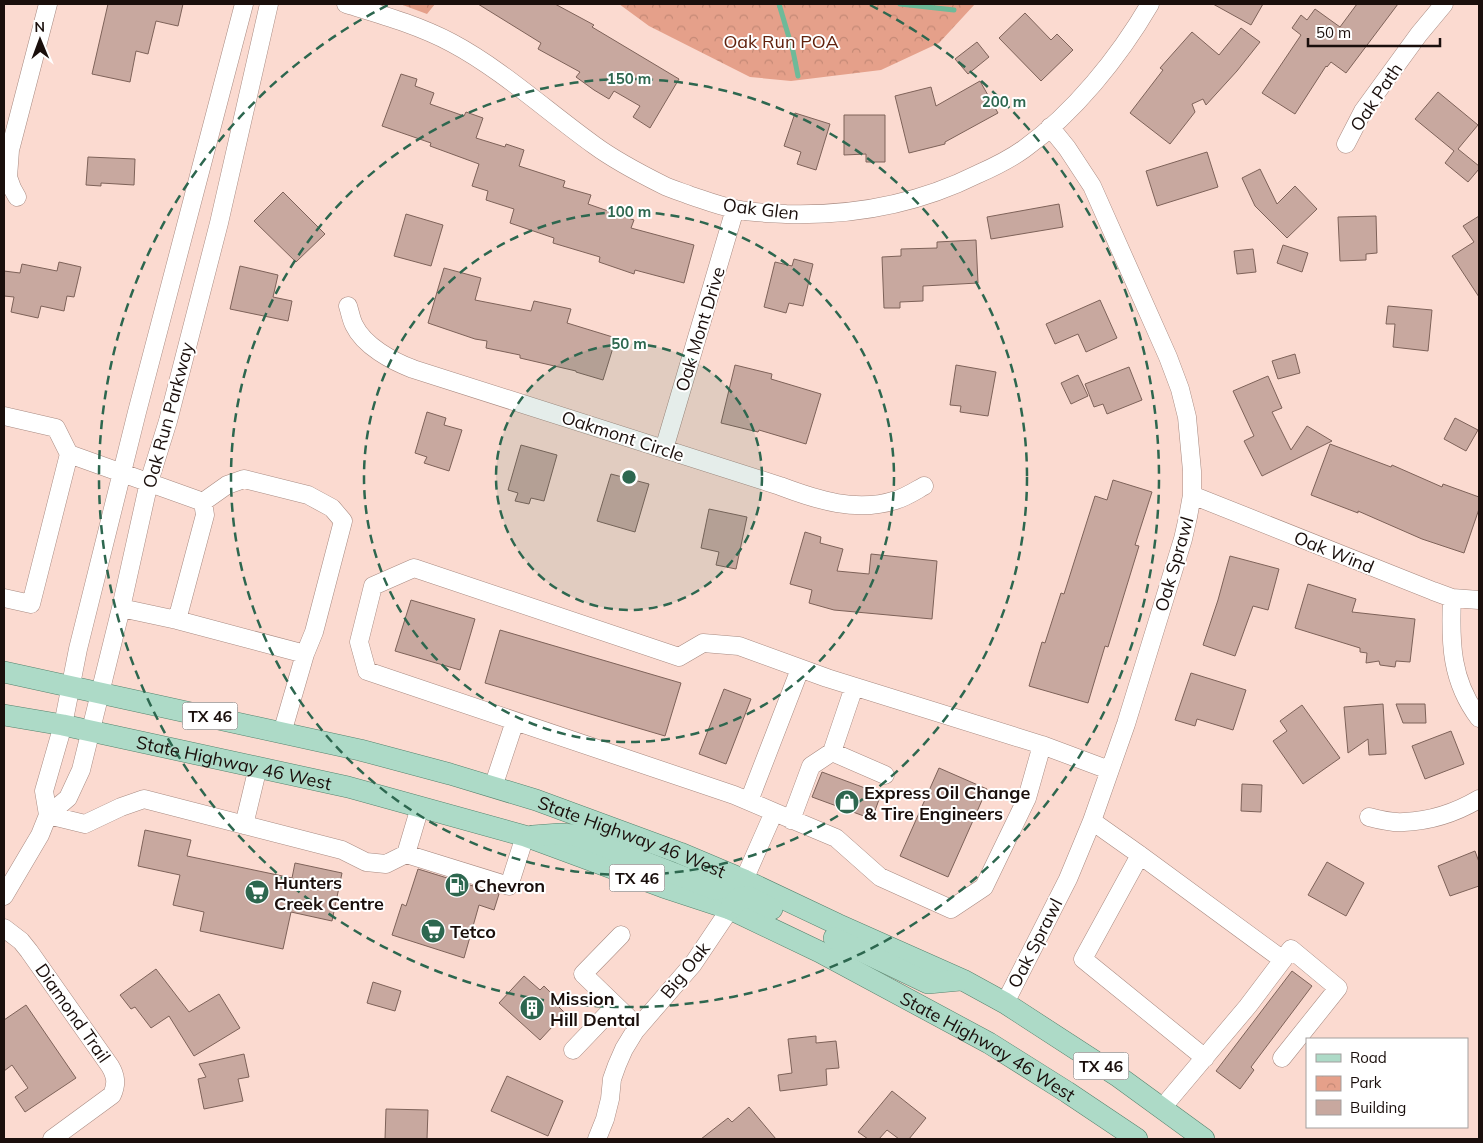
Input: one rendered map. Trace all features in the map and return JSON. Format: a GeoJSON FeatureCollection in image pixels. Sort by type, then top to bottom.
{"type":"FeatureCollection","features":[{"type":"Feature","properties":{"kind":"main road","name":"State Highway 46 West"},"geometry":{"type":"LineString","coordinates":[[4,672],[360,750],[450,774],[536,800],[680,853],[744,880],[963,980],[1004,1003],[1119,1077],[1204,1139]]}},
{"type":"Feature","properties":{"kind":"main road","name":"State Highway 46 West"},"geometry":{"type":"LineString","coordinates":[[4,715],[63,725],[348,787],[525,836],[730,909],[820,952],[989,1043],[1137,1139]]}},
{"type":"Feature","properties":{"kind":"main road"},"geometry":{"type":"LineString","coordinates":[[525,836],[575,835],[714,889],[730,887],[744,880]]}},
{"type":"Feature","properties":{"kind":"main road"},"geometry":{"type":"LineString","coordinates":[[730,909],[738,898],[749,898],[928,983],[963,980]]}},
{"type":"Feature","properties":{"kind":"street"},"geometry":{"type":"LineString","coordinates":[[18,198],[8,177],[10,150],[48,4]]}},
{"type":"Feature","properties":{"kind":"street","name":"Oak Run Parkway"},"geometry":{"type":"LineString","coordinates":[[48,815],[44,791],[63,725],[78,649],[121,474],[244,4]]}},
{"type":"Feature","properties":{"kind":"street","name":"Oak Run Parkway"},"geometry":{"type":"LineString","coordinates":[[4,896],[40,835],[48,815],[68,798],[81,770],[121,608],[149,482],[168,421],[219,223],[269,4]]}},
{"type":"Feature","properties":{"kind":"street","name":"Oak Glen"},"geometry":{"type":"LineString","coordinates":[[346,4],[417,26],[454,44],[496,71],[604,151],[666,187],[735,209],[805,215],[880,208],[916,199],[959,184],[1023,150],[1050,128],[1110,63],[1150,4]]}},
{"type":"Feature","properties":{"kind":"street","name":"Oak Path"},"geometry":{"type":"LineString","coordinates":[[1346,144],[1363,110],[1444,4]]}},
{"type":"Feature","properties":{"kind":"street","name":"Oak Sprawl"},"geometry":{"type":"LineString","coordinates":[[1004,1003],[1068,879],[1092,821],[1126,724],[1183,538],[1192,496],[1192,471],[1187,416],[1180,389],[1168,357],[1092,186],[1050,128]]}},
{"type":"Feature","properties":{"kind":"street","name":"Oak Mont Drive"},"geometry":{"type":"LineString","coordinates":[[664,449],[735,209]]}},
{"type":"Feature","properties":{"kind":"street","name":"Oakmont Circle"},"geometry":{"type":"LineString","coordinates":[[348,306],[354,326],[362,337],[383,355],[396,362],[780,486],[808,497],[830,503],[875,505],[898,500],[924,486]]}},
{"type":"Feature","properties":{"kind":"street"},"geometry":{"type":"LineString","coordinates":[[4,416],[56,428],[69,454],[31,604],[4,598]]}},
{"type":"Feature","properties":{"kind":"street"},"geometry":{"type":"LineString","coordinates":[[69,454],[202,502]]}},
{"type":"Feature","properties":{"kind":"street"},"geometry":{"type":"LineString","coordinates":[[202,502],[227,485],[244,479],[308,495],[332,508],[343,522],[314,632],[305,654],[282,733]]}},
{"type":"Feature","properties":{"kind":"street","name":"Oak Wind"},"geometry":{"type":"LineString","coordinates":[[1192,496],[1452,598],[1479,600]]}},
{"type":"Feature","properties":{"kind":"street"},"geometry":{"type":"LineString","coordinates":[[177,620],[205,515],[202,502]]}},
{"type":"Feature","properties":{"kind":"street"},"geometry":{"type":"LineString","coordinates":[[1042,746],[1027,798],[984,887],[951,909],[880,877],[836,838],[749,801],[367,672],[359,642],[373,586],[414,568],[679,657],[703,643],[739,646],[800,669],[1042,746],[1109,770]]}},
{"type":"Feature","properties":{"kind":"street"},"geometry":{"type":"LineString","coordinates":[[1452,598],[1451,643],[1455,668],[1462,690],[1479,718]]}},
{"type":"Feature","properties":{"kind":"street"},"geometry":{"type":"LineString","coordinates":[[121,608],[177,620],[305,654]]}},
{"type":"Feature","properties":{"kind":"street"},"geometry":{"type":"LineString","coordinates":[[749,801],[800,669]]}},
{"type":"Feature","properties":{"kind":"street"},"geometry":{"type":"LineString","coordinates":[[791,820],[811,766],[832,752],[854,687]]}},
{"type":"Feature","properties":{"kind":"street"},"geometry":{"type":"LineString","coordinates":[[494,787],[515,722]]}},
{"type":"Feature","properties":{"kind":"street"},"geometry":{"type":"LineString","coordinates":[[832,752],[885,775]]}},
{"type":"Feature","properties":{"kind":"street"},"geometry":{"type":"LineString","coordinates":[[244,825],[258,767]]}},
{"type":"Feature","properties":{"kind":"street"},"geometry":{"type":"LineString","coordinates":[[48,815],[85,824],[121,807],[144,799],[342,850],[366,862],[386,864],[406,854],[509,886],[525,836]]}},
{"type":"Feature","properties":{"kind":"street"},"geometry":{"type":"LineString","coordinates":[[1368,817],[1404,822],[1430,818],[1457,810],[1479,799]]}},
{"type":"Feature","properties":{"kind":"street"},"geometry":{"type":"LineString","coordinates":[[406,854],[420,807]]}},
{"type":"Feature","properties":{"kind":"street"},"geometry":{"type":"LineString","coordinates":[[744,880],[774,812]]}},
{"type":"Feature","properties":{"kind":"street"},"geometry":{"type":"LineString","coordinates":[[1092,821],[1140,854],[1283,960]]}},
{"type":"Feature","properties":{"kind":"street"},"geometry":{"type":"LineString","coordinates":[[1140,854],[1083,959],[1205,1058]]}},
{"type":"Feature","properties":{"kind":"street","name":"Big Oak"},"geometry":{"type":"LineString","coordinates":[[597,1139],[605,1120],[612,1079],[624,1049],[638,1027],[693,964],[730,909]]}},
{"type":"Feature","properties":{"kind":"street","name":"Diamond Trail"},"geometry":{"type":"LineString","coordinates":[[4,928],[21,941],[29,951],[110,1066],[115,1077],[112,1095],[52,1139]]}},
{"type":"Feature","properties":{"kind":"street"},"geometry":{"type":"LineString","coordinates":[[621,935],[583,974],[638,1027]]}},
{"type":"Feature","properties":{"kind":"street"},"geometry":{"type":"LineString","coordinates":[[1162,1108],[1248,1006],[1291,948],[1338,988],[1282,1058]]}},
{"type":"Feature","properties":{"kind":"street"},"geometry":{"type":"LineString","coordinates":[[574,1050],[615,1006]]}},
{"type":"Feature","properties":{"kind":"green space"},"geometry":{"type":"Polygon","coordinates":[[[400,4],[435,4],[427,14],[400,4]]]}},
{"type":"Feature","properties":{"kind":"green space","name":"Oak Run POA"},"geometry":{"type":"Polygon","coordinates":[[[619,4],[975,4],[939,43],[881,70],[791,81],[750,77],[649,26],[619,4]]]}},
{"type":"Feature","properties":{"kind":"building"},"geometry":{"type":"Polygon","coordinates":[[[108,4],[183,4],[178,26],[156,21],[148,54],[136,51],[130,82],[92,74],[108,4]]]}},
{"type":"Feature","properties":{"kind":"building"},"geometry":{"type":"Polygon","coordinates":[[[478,4],[555,4],[594,25],[592,27],[679,79],[650,128],[633,117],[640,106],[614,91],[609,99],[594,90],[576,77],[580,72],[538,49],[541,43],[478,4]]]}},
{"type":"Feature","properties":{"kind":"building"},"geometry":{"type":"Polygon","coordinates":[[[1213,4],[1263,4],[1251,25],[1213,4]]]}},
{"type":"Feature","properties":{"kind":"building"},"geometry":{"type":"Polygon","coordinates":[[[1357,4],[1398,4],[1346,73],[1331,62],[1326,66],[1295,114],[1262,93],[1301,35],[1292,28],[1301,15],[1307,20],[1315,9],[1340,27],[1357,4]]]}},
{"type":"Feature","properties":{"kind":"building"},"geometry":{"type":"Polygon","coordinates":[[[1025,13],[1051,40],[1057,34],[1073,50],[1041,81],[999,38],[1025,13]]]}},
{"type":"Feature","properties":{"kind":"building"},"geometry":{"type":"Polygon","coordinates":[[[1241,28],[1260,42],[1206,105],[1203,99],[1192,104],[1195,112],[1170,144],[1130,113],[1163,70],[1160,68],[1192,32],[1219,55],[1241,28]]]}},
{"type":"Feature","properties":{"kind":"building"},"geometry":{"type":"Polygon","coordinates":[[[977,42],[989,57],[968,74],[955,59],[977,42]]]}},
{"type":"Feature","properties":{"kind":"building"},"geometry":{"type":"Polygon","coordinates":[[[401,74],[417,79],[415,86],[434,93],[430,104],[464,116],[466,112],[483,118],[476,138],[505,147],[506,144],[524,150],[519,166],[565,181],[563,187],[591,195],[588,204],[634,220],[631,228],[694,245],[684,283],[635,270],[634,274],[599,262],[600,257],[553,243],[554,238],[510,223],[514,209],[486,200],[488,191],[472,186],[479,164],[430,146],[431,143],[382,126],[401,74]]]}},
{"type":"Feature","properties":{"kind":"building"},"geometry":{"type":"Polygon","coordinates":[[[980,81],[998,113],[945,142],[945,144],[909,153],[895,96],[931,87],[936,106],[980,81]]]}},
{"type":"Feature","properties":{"kind":"building"},"geometry":{"type":"Polygon","coordinates":[[[1438,92],[1478,125],[1458,149],[1479,166],[1479,169],[1468,182],[1445,163],[1454,151],[1415,119],[1438,92]]]}},
{"type":"Feature","properties":{"kind":"building"},"geometry":{"type":"Polygon","coordinates":[[[795,113],[830,124],[816,170],[797,164],[801,152],[784,146],[795,113]]]}},
{"type":"Feature","properties":{"kind":"building"},"geometry":{"type":"Polygon","coordinates":[[[844,115],[885,115],[885,162],[866,162],[866,154],[844,155],[844,115]]]}},
{"type":"Feature","properties":{"kind":"building"},"geometry":{"type":"Polygon","coordinates":[[[1207,152],[1218,187],[1157,206],[1146,171],[1207,152]]]}},
{"type":"Feature","properties":{"kind":"building"},"geometry":{"type":"Polygon","coordinates":[[[88,157],[135,159],[134,185],[101,183],[101,186],[86,185],[88,157]]]}},
{"type":"Feature","properties":{"kind":"building"},"geometry":{"type":"Polygon","coordinates":[[[1260,169],[1277,204],[1295,186],[1317,209],[1287,238],[1255,206],[1242,178],[1260,169]]]}},
{"type":"Feature","properties":{"kind":"building"},"geometry":{"type":"Polygon","coordinates":[[[283,192],[325,234],[296,262],[254,221],[283,192]]]}},
{"type":"Feature","properties":{"kind":"building"},"geometry":{"type":"Polygon","coordinates":[[[1059,204],[1063,227],[991,239],[987,217],[1059,204]]]}},
{"type":"Feature","properties":{"kind":"building"},"geometry":{"type":"Polygon","coordinates":[[[406,214],[443,225],[431,266],[394,256],[406,214]]]}},
{"type":"Feature","properties":{"kind":"building"},"geometry":{"type":"Polygon","coordinates":[[[1376,216],[1377,253],[1366,254],[1366,260],[1340,261],[1338,217],[1376,216]]]}},
{"type":"Feature","properties":{"kind":"building"},"geometry":{"type":"Polygon","coordinates":[[[1479,216],[1479,297],[1452,256],[1474,242],[1463,226],[1479,216]]]}},
{"type":"Feature","properties":{"kind":"building"},"geometry":{"type":"Polygon","coordinates":[[[976,240],[978,283],[923,286],[923,301],[900,302],[900,308],[884,308],[882,257],[901,256],[901,249],[937,248],[937,242],[976,240]]]}},
{"type":"Feature","properties":{"kind":"building"},"geometry":{"type":"Polygon","coordinates":[[[1283,245],[1308,253],[1302,272],[1277,263],[1283,245]]]}},
{"type":"Feature","properties":{"kind":"building"},"geometry":{"type":"Polygon","coordinates":[[[1253,249],[1256,272],[1237,274],[1234,251],[1253,249]]]}},
{"type":"Feature","properties":{"kind":"building"},"geometry":{"type":"Polygon","coordinates":[[[794,259],[813,264],[803,306],[789,303],[786,313],[764,307],[775,262],[792,266],[794,259]]]}},
{"type":"Feature","properties":{"kind":"building"},"geometry":{"type":"Polygon","coordinates":[[[59,262],[81,267],[74,297],[67,296],[64,311],[41,306],[38,318],[11,312],[14,297],[4,296],[4,271],[20,273],[22,264],[57,271],[59,262]]]}},
{"type":"Feature","properties":{"kind":"building"},"geometry":{"type":"Polygon","coordinates":[[[240,266],[278,275],[273,297],[292,301],[288,321],[230,309],[240,266]]]}},
{"type":"Feature","properties":{"kind":"building"},"geometry":{"type":"Polygon","coordinates":[[[444,268],[481,278],[475,300],[531,311],[534,301],[571,309],[567,323],[616,338],[603,380],[576,371],[520,358],[520,355],[486,348],[487,341],[475,339],[428,323],[444,268]]]}},
{"type":"Feature","properties":{"kind":"building"},"geometry":{"type":"Polygon","coordinates":[[[1100,300],[1117,338],[1086,352],[1078,334],[1055,344],[1046,324],[1100,300]]]}},
{"type":"Feature","properties":{"kind":"building"},"geometry":{"type":"Polygon","coordinates":[[[1388,306],[1432,310],[1428,351],[1393,347],[1395,324],[1386,324],[1388,306]]]}},
{"type":"Feature","properties":{"kind":"building"},"geometry":{"type":"Polygon","coordinates":[[[1295,354],[1300,373],[1278,379],[1272,361],[1295,354]]]}},
{"type":"Feature","properties":{"kind":"building"},"geometry":{"type":"Polygon","coordinates":[[[735,365],[772,374],[771,379],[821,394],[806,444],[759,430],[758,432],[721,423],[735,365]]]}},
{"type":"Feature","properties":{"kind":"building"},"geometry":{"type":"Polygon","coordinates":[[[956,365],[996,372],[988,416],[960,412],[961,406],[950,405],[956,365]]]}},
{"type":"Feature","properties":{"kind":"building"},"geometry":{"type":"Polygon","coordinates":[[[1129,367],[1142,400],[1107,414],[1103,404],[1094,407],[1085,384],[1129,367]]]}},
{"type":"Feature","properties":{"kind":"building"},"geometry":{"type":"Polygon","coordinates":[[[1078,375],[1088,396],[1071,404],[1061,383],[1078,375]]]}},
{"type":"Feature","properties":{"kind":"building"},"geometry":{"type":"Polygon","coordinates":[[[1268,376],[1282,408],[1272,412],[1291,450],[1307,426],[1332,441],[1262,476],[1244,441],[1254,436],[1233,391],[1268,376]]]}},
{"type":"Feature","properties":{"kind":"building"},"geometry":{"type":"Polygon","coordinates":[[[427,412],[446,418],[444,425],[462,430],[449,471],[424,463],[427,457],[415,453],[427,412]]]}},
{"type":"Feature","properties":{"kind":"building"},"geometry":{"type":"Polygon","coordinates":[[[1455,418],[1478,430],[1466,451],[1444,439],[1455,418]]]}},
{"type":"Feature","properties":{"kind":"building"},"geometry":{"type":"Polygon","coordinates":[[[1330,444],[1391,467],[1392,465],[1442,487],[1443,484],[1479,497],[1479,509],[1464,553],[1422,539],[1358,511],[1358,513],[1311,495],[1330,444]]]}},
{"type":"Feature","properties":{"kind":"building"},"geometry":{"type":"Polygon","coordinates":[[[521,445],[557,455],[544,501],[531,498],[529,504],[515,501],[518,493],[508,490],[521,445]]]}},
{"type":"Feature","properties":{"kind":"building"},"geometry":{"type":"Polygon","coordinates":[[[611,474],[649,484],[635,532],[597,521],[611,474]]]}},
{"type":"Feature","properties":{"kind":"building"},"geometry":{"type":"Polygon","coordinates":[[[1113,480],[1152,492],[1135,545],[1139,546],[1108,647],[1105,646],[1088,703],[1029,686],[1042,642],[1045,643],[1061,593],[1064,594],[1095,496],[1107,500],[1113,480]]]}},
{"type":"Feature","properties":{"kind":"building"},"geometry":{"type":"Polygon","coordinates":[[[709,509],[747,517],[736,569],[716,565],[719,552],[701,548],[709,509]]]}},
{"type":"Feature","properties":{"kind":"building"},"geometry":{"type":"Polygon","coordinates":[[[805,532],[821,537],[820,543],[843,549],[837,571],[869,574],[871,554],[937,561],[932,619],[834,610],[809,603],[812,590],[790,584],[805,532]]]}},
{"type":"Feature","properties":{"kind":"building"},"geometry":{"type":"Polygon","coordinates":[[[1230,556],[1279,569],[1268,610],[1253,606],[1235,656],[1203,645],[1230,556]]]}},
{"type":"Feature","properties":{"kind":"building"},"geometry":{"type":"Polygon","coordinates":[[[1308,584],[1356,599],[1352,612],[1415,619],[1410,662],[1396,661],[1395,667],[1380,665],[1379,661],[1366,663],[1367,653],[1360,652],[1360,648],[1295,628],[1308,584]]]}},
{"type":"Feature","properties":{"kind":"building"},"geometry":{"type":"Polygon","coordinates":[[[411,600],[475,619],[460,670],[395,651],[411,600]]]}},
{"type":"Feature","properties":{"kind":"building"},"geometry":{"type":"Polygon","coordinates":[[[500,630],[681,683],[665,736],[485,683],[500,630]]]}},
{"type":"Feature","properties":{"kind":"building"},"geometry":{"type":"Polygon","coordinates":[[[1191,673],[1246,690],[1233,730],[1197,719],[1195,726],[1175,720],[1191,673]]]}},
{"type":"Feature","properties":{"kind":"building"},"geometry":{"type":"Polygon","coordinates":[[[724,689],[751,699],[726,764],[699,754],[724,689]]]}},
{"type":"Feature","properties":{"kind":"building"},"geometry":{"type":"Polygon","coordinates":[[[1383,704],[1386,754],[1369,755],[1368,739],[1348,753],[1344,707],[1383,704]]]}},
{"type":"Feature","properties":{"kind":"building"},"geometry":{"type":"Polygon","coordinates":[[[1396,704],[1425,704],[1426,723],[1403,723],[1396,704]]]}},
{"type":"Feature","properties":{"kind":"building"},"geometry":{"type":"Polygon","coordinates":[[[1302,705],[1340,758],[1303,784],[1273,741],[1287,731],[1280,721],[1302,705]]]}},
{"type":"Feature","properties":{"kind":"building"},"geometry":{"type":"Polygon","coordinates":[[[1451,731],[1464,764],[1425,779],[1412,746],[1451,731]]]}},
{"type":"Feature","properties":{"kind":"building"},"geometry":{"type":"Polygon","coordinates":[[[939,768],[987,789],[948,877],[900,856],[939,768]]]}},
{"type":"Feature","properties":{"kind":"building"},"geometry":{"type":"Polygon","coordinates":[[[822,772],[881,794],[872,819],[812,797],[822,772]]]}},
{"type":"Feature","properties":{"kind":"building"},"geometry":{"type":"Polygon","coordinates":[[[1242,784],[1262,785],[1261,812],[1241,811],[1242,784]]]}},
{"type":"Feature","properties":{"kind":"building","name":"Hunters Creek Centre"},"geometry":{"type":"Polygon","coordinates":[[[145,830],[191,840],[187,856],[292,878],[295,863],[342,873],[332,921],[291,912],[283,949],[200,931],[204,912],[173,905],[180,875],[138,866],[145,830]]]}},
{"type":"Feature","properties":{"kind":"building"},"geometry":{"type":"Polygon","coordinates":[[[1475,851],[1479,862],[1479,886],[1450,896],[1438,866],[1475,851]]]}},
{"type":"Feature","properties":{"kind":"building"},"geometry":{"type":"Polygon","coordinates":[[[1327,862],[1364,883],[1346,916],[1308,895],[1327,862]]]}},
{"type":"Feature","properties":{"kind":"building"},"geometry":{"type":"Polygon","coordinates":[[[418,869],[499,894],[494,910],[479,905],[464,958],[392,935],[402,904],[406,906],[418,869]]]}},
{"type":"Feature","properties":{"kind":"building"},"geometry":{"type":"Polygon","coordinates":[[[156,969],[189,1012],[219,994],[240,1028],[194,1056],[169,1016],[151,1028],[135,1007],[131,1009],[120,995],[156,969]]]}},
{"type":"Feature","properties":{"kind":"building"},"geometry":{"type":"Polygon","coordinates":[[[1292,971],[1312,986],[1251,1067],[1254,1070],[1240,1089],[1216,1071],[1292,971]]]}},
{"type":"Feature","properties":{"kind":"building","name":"Mission Hill Dental"},"geometry":{"type":"Polygon","coordinates":[[[524,976],[540,990],[544,986],[554,996],[551,999],[565,1013],[540,1040],[499,1003],[524,976]]]}},
{"type":"Feature","properties":{"kind":"building"},"geometry":{"type":"Polygon","coordinates":[[[373,982],[401,991],[395,1011],[367,1003],[373,982]]]}},
{"type":"Feature","properties":{"kind":"building"},"geometry":{"type":"Polygon","coordinates":[[[26,1005],[76,1078],[25,1112],[15,1097],[28,1088],[12,1065],[4,1071],[4,1020],[26,1005]]]}},
{"type":"Feature","properties":{"kind":"building"},"geometry":{"type":"Polygon","coordinates":[[[816,1036],[816,1043],[836,1041],[839,1068],[826,1069],[827,1085],[780,1091],[778,1075],[792,1073],[788,1039],[816,1036]]]}},
{"type":"Feature","properties":{"kind":"building"},"geometry":{"type":"Polygon","coordinates":[[[244,1054],[249,1077],[238,1079],[243,1101],[204,1109],[198,1079],[206,1077],[199,1064],[244,1054]]]}},
{"type":"Feature","properties":{"kind":"building"},"geometry":{"type":"Polygon","coordinates":[[[507,1076],[563,1101],[548,1136],[491,1111],[507,1076]]]}},
{"type":"Feature","properties":{"kind":"building"},"geometry":{"type":"Polygon","coordinates":[[[892,1091],[926,1118],[909,1139],[899,1139],[887,1130],[879,1139],[868,1139],[858,1132],[892,1091]]]}},
{"type":"Feature","properties":{"kind":"building"},"geometry":{"type":"Polygon","coordinates":[[[749,1107],[776,1139],[701,1139],[728,1118],[732,1122],[749,1107]]]}},
{"type":"Feature","properties":{"kind":"building"},"geometry":{"type":"Polygon","coordinates":[[[386,1109],[428,1110],[427,1139],[385,1139],[386,1109]]]}},
{"type":"Feature","properties":{"kind":"waterway"},"geometry":{"type":"LineString","coordinates":[[779,4],[793,51],[798,76]]}},
{"type":"Feature","properties":{"kind":"waterway"},"geometry":{"type":"LineString","coordinates":[[900,4],[954,10]]}},
{"type":"Feature","properties":{"kind":"place","name":"Express Oil Change & Tire Engineers"},"geometry":{"type":"Point","coordinates":[847,802]}},
{"type":"Feature","properties":{"kind":"place","name":"Chevron"},"geometry":{"type":"Point","coordinates":[457,885]}},
{"type":"Feature","properties":{"kind":"place","name":"Hunters Creek Centre"},"geometry":{"type":"Point","coordinates":[257,892]}},
{"type":"Feature","properties":{"kind":"place","name":"Tetco"},"geometry":{"type":"Point","coordinates":[433,931]}},
{"type":"Feature","properties":{"kind":"place","name":"Mission Hill Dental"},"geometry":{"type":"Point","coordinates":[532,1008]}}]}
